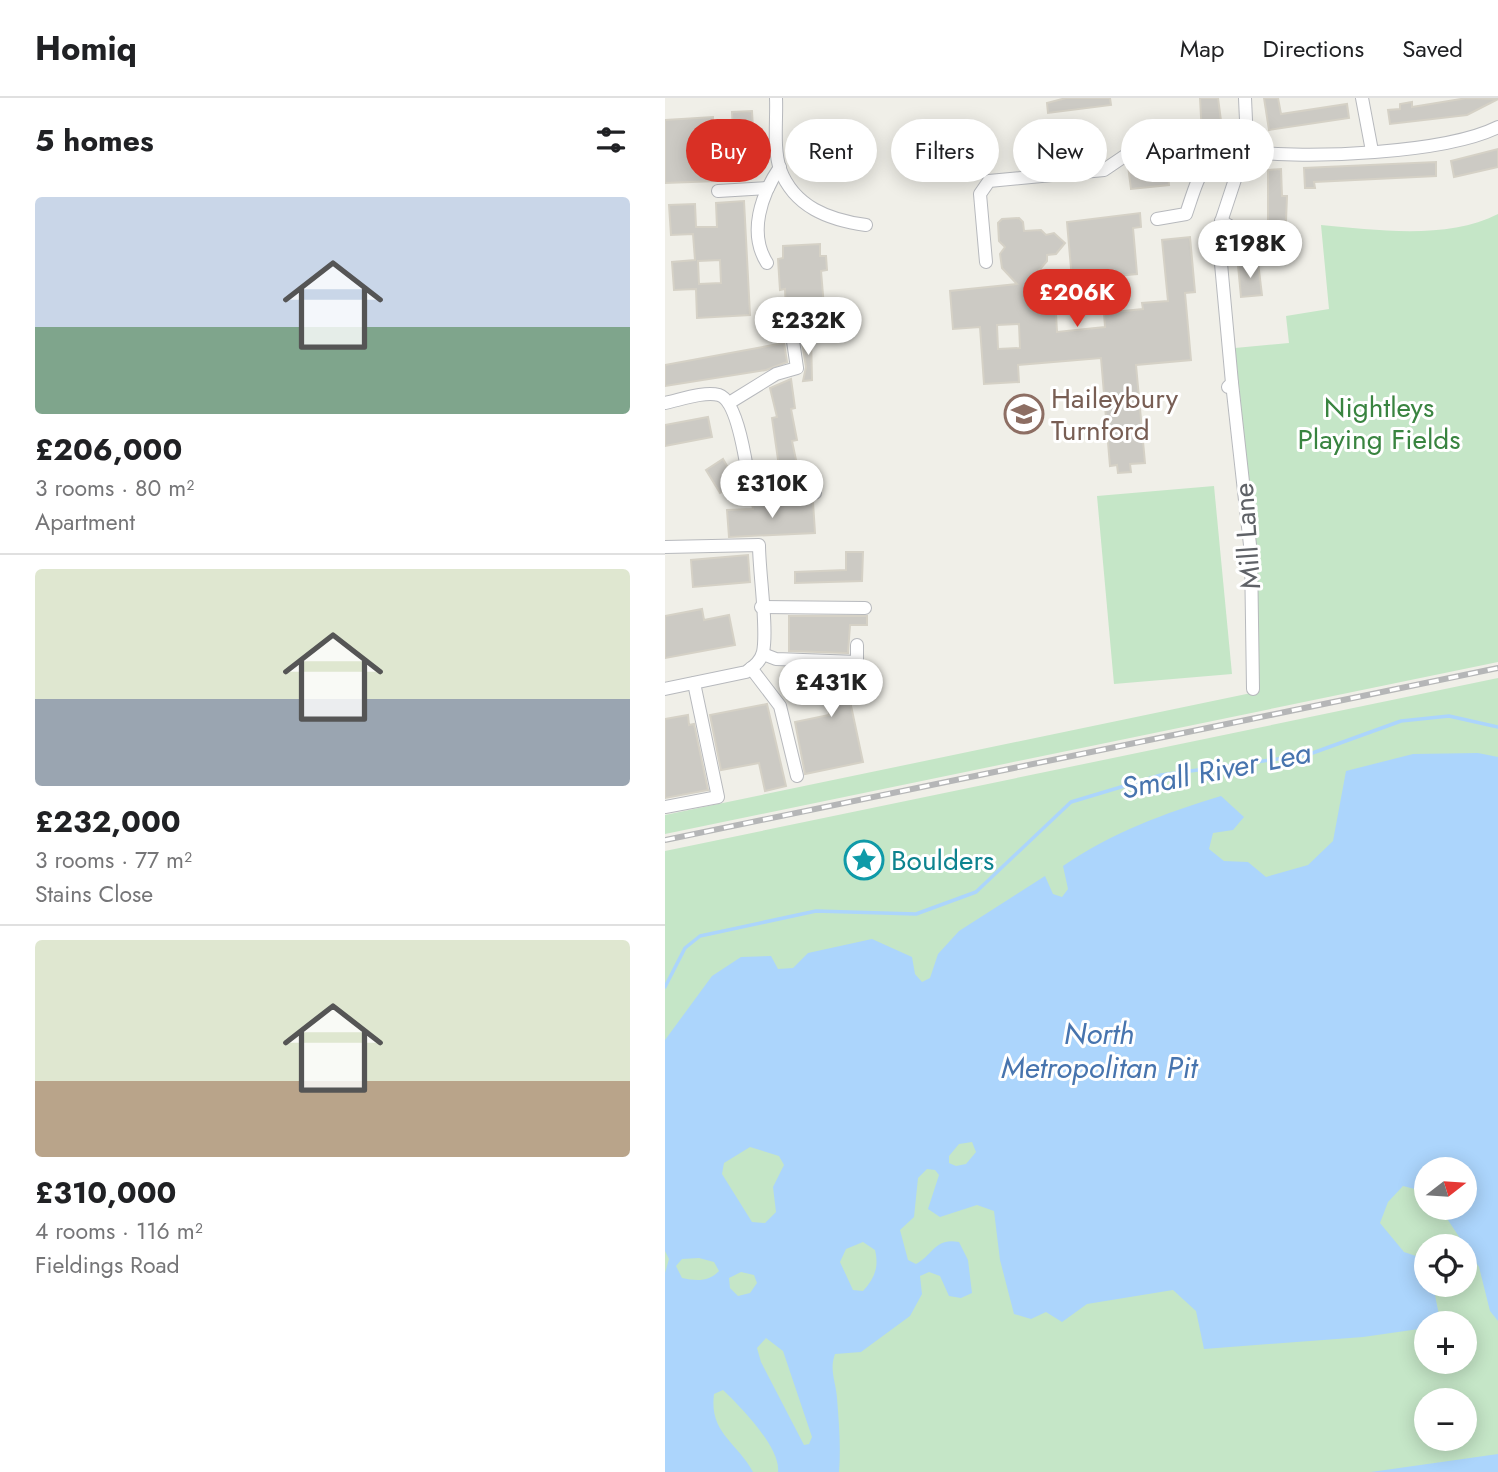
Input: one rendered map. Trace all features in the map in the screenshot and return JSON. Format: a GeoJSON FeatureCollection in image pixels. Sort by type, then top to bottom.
{"type":"FeatureCollection","features":[{"type":"Feature","properties":{"kind":"street"},"geometry":{"type":"LineString","coordinates":[[776,98],[780,167],[797,195],[810,208],[839,221],[866,225]]}},
{"type":"Feature","properties":{"kind":"street","name":"Mill Lane"},"geometry":{"type":"LineString","coordinates":[[1245,98],[1246,119]]}},
{"type":"Feature","properties":{"kind":"street"},"geometry":{"type":"LineString","coordinates":[[1362,98],[1372,151]]}},
{"type":"Feature","properties":{"kind":"street"},"geometry":{"type":"LineString","coordinates":[[1274,148],[1372,151],[1467,139],[1498,127]]}},
{"type":"Feature","properties":{"kind":"street"},"geometry":{"type":"LineString","coordinates":[[986,262],[980,194],[989,181],[1104,170],[1121,158]]}},
{"type":"Feature","properties":{"kind":"street"},"geometry":{"type":"LineString","coordinates":[[767,263],[759,250],[757,228],[768,188],[780,167]]}},
{"type":"Feature","properties":{"kind":"street"},"geometry":{"type":"LineString","coordinates":[[1157,219],[1186,214],[1197,182]]}},
{"type":"Feature","properties":{"kind":"street","name":"Mill Lane"},"geometry":{"type":"LineString","coordinates":[[1235,182],[1221,221],[1218,245],[1230,385],[1251,554],[1253,688]]}},
{"type":"Feature","properties":{"kind":"street"},"geometry":{"type":"LineString","coordinates":[[718,191],[768,188]]}},
{"type":"Feature","properties":{"kind":"street"},"geometry":{"type":"LineString","coordinates":[[1221,221],[1253,239],[1290,248]]}},
{"type":"Feature","properties":{"kind":"street"},"geometry":{"type":"LineString","coordinates":[[729,403],[776,374],[797,368],[793,341]]}},
{"type":"Feature","properties":{"kind":"street"},"geometry":{"type":"LineString","coordinates":[[665,403],[711,394],[721,395],[729,403],[741,439],[751,495],[815,493]]}},
{"type":"Feature","properties":{"kind":"street"},"geometry":{"type":"LineString","coordinates":[[665,547],[759,545],[763,654],[751,668],[665,689]]}},
{"type":"Feature","properties":{"kind":"street"},"geometry":{"type":"LineString","coordinates":[[761,607],[865,608]]}},
{"type":"Feature","properties":{"kind":"street"},"geometry":{"type":"LineString","coordinates":[[763,654],[776,659],[857,662],[857,645]]}},
{"type":"Feature","properties":{"kind":"street"},"geometry":{"type":"LineString","coordinates":[[751,668],[780,706],[797,776]]}},
{"type":"Feature","properties":{"kind":"street"},"geometry":{"type":"LineString","coordinates":[[665,807],[718,797],[694,683]]}},
{"type":"Feature","properties":{"kind":"green space","name":"Nightleys Playing Fields"},"geometry":{"type":"Polygon","coordinates":[[[1498,214],[1498,662],[665,834],[665,815],[1256,692],[1256,550],[1235,348],[1289,343],[1286,316],[1329,309],[1321,225],[1388,231],[1435,230],[1478,222],[1498,214]]]}},
{"type":"Feature","properties":{"kind":"green space"},"geometry":{"type":"Polygon","coordinates":[[[1214,486],[1232,674],[1114,684],[1097,496],[1214,486]]]}},
{"type":"Feature","properties":{"kind":"green space","name":"North Metropolitan Pit"},"geometry":{"type":"Polygon","coordinates":[[[1498,678],[1498,1456],[1380,1472],[665,1472],[665,851],[1498,678]]]}},
{"type":"Feature","properties":{"kind":"water","name":"North Metropolitan Pit"},"geometry":{"type":"Polygon","coordinates":[[[1478,753],[1498,757],[1498,1321],[1490,1311],[1477,1264],[1477,1234],[1457,1234],[1448,1220],[1477,1220],[1477,1157],[1414,1157],[1414,1189],[1403,1186],[1388,1202],[1380,1223],[1404,1252],[1414,1255],[1414,1297],[1435,1297],[1438,1311],[1414,1311],[1414,1330],[1363,1337],[1204,1349],[1196,1311],[1173,1290],[1087,1304],[1062,1322],[1046,1312],[1031,1319],[1014,1314],[1000,1260],[994,1211],[977,1205],[940,1217],[928,1209],[939,1175],[935,1170],[927,1169],[918,1178],[914,1217],[900,1230],[908,1260],[916,1264],[939,1244],[959,1242],[968,1260],[972,1293],[961,1298],[949,1296],[940,1276],[929,1272],[920,1276],[922,1294],[910,1316],[861,1352],[835,1354],[833,1371],[839,1426],[839,1472],[778,1472],[773,1451],[766,1440],[749,1417],[723,1390],[714,1394],[716,1418],[725,1436],[753,1472],[665,1472],[665,1273],[669,1259],[665,1251],[665,1040],[712,976],[741,957],[771,956],[778,969],[793,968],[808,953],[872,939],[912,957],[915,974],[922,982],[930,978],[938,954],[959,931],[1045,876],[1053,894],[1062,897],[1068,889],[1063,866],[1081,854],[1139,825],[1221,796],[1244,817],[1233,830],[1213,833],[1209,849],[1224,861],[1248,862],[1266,877],[1308,865],[1333,841],[1346,771],[1413,754],[1478,753]],[[972,1142],[959,1144],[949,1156],[949,1163],[956,1166],[966,1164],[976,1152],[972,1142]],[[750,1147],[724,1163],[722,1174],[752,1222],[765,1223],[776,1212],[773,1187],[784,1165],[779,1156],[750,1147]],[[863,1242],[846,1249],[840,1262],[853,1290],[863,1291],[875,1272],[875,1250],[863,1242]],[[699,1258],[682,1259],[676,1266],[682,1278],[702,1280],[719,1271],[714,1262],[699,1258]],[[741,1272],[729,1278],[730,1288],[738,1296],[750,1293],[757,1283],[754,1275],[741,1272]],[[766,1338],[757,1348],[761,1362],[804,1445],[809,1444],[812,1437],[783,1351],[766,1338]]]}},
{"type":"Feature","properties":{"kind":"water"},"geometry":{"type":"Polygon","coordinates":[[[1498,1454],[1498,1472],[1371,1472],[1498,1454]]]}},
{"type":"Feature","properties":{"kind":"building"},"geometry":{"type":"Polygon","coordinates":[[[1066,98],[1110,98],[1111,105],[1048,113],[1047,103],[1066,98]]]}},
{"type":"Feature","properties":{"kind":"building"},"geometry":{"type":"Polygon","coordinates":[[[1200,98],[1218,98],[1221,119],[1201,119],[1200,98]]]}},
{"type":"Feature","properties":{"kind":"building"},"geometry":{"type":"Polygon","coordinates":[[[1264,98],[1278,98],[1281,114],[1347,104],[1349,118],[1274,129],[1274,119],[1267,119],[1264,98]]]}},
{"type":"Feature","properties":{"kind":"building"},"geometry":{"type":"Polygon","coordinates":[[[1467,98],[1498,99],[1467,115],[1390,124],[1388,110],[1400,109],[1400,104],[1412,102],[1412,107],[1467,98]]]}},
{"type":"Feature","properties":{"kind":"building"},"geometry":{"type":"Polygon","coordinates":[[[752,111],[752,119],[732,119],[732,112],[752,111]]]}},
{"type":"Feature","properties":{"kind":"building"},"geometry":{"type":"Polygon","coordinates":[[[713,117],[686,119],[686,182],[691,182],[665,183],[665,120],[713,117]]]}},
{"type":"Feature","properties":{"kind":"building"},"geometry":{"type":"Polygon","coordinates":[[[1498,149],[1498,167],[1454,177],[1451,161],[1498,149]]]}},
{"type":"Feature","properties":{"kind":"building"},"geometry":{"type":"Polygon","coordinates":[[[1436,162],[1436,176],[1314,182],[1315,188],[1305,188],[1304,168],[1436,162]]]}},
{"type":"Feature","properties":{"kind":"building"},"geometry":{"type":"Polygon","coordinates":[[[1281,169],[1282,196],[1287,196],[1286,221],[1268,222],[1268,182],[1274,182],[1274,170],[1281,169]]]}},
{"type":"Feature","properties":{"kind":"building"},"geometry":{"type":"Polygon","coordinates":[[[1130,182],[1169,182],[1169,185],[1131,189],[1130,182]]]}},
{"type":"Feature","properties":{"kind":"building"},"geometry":{"type":"Polygon","coordinates":[[[744,201],[750,315],[697,318],[696,289],[674,290],[672,262],[695,260],[693,234],[671,235],[669,205],[695,204],[696,227],[717,227],[716,203],[744,201]],[[720,260],[698,261],[699,284],[721,283],[720,260]]]}},
{"type":"Feature","properties":{"kind":"building"},"geometry":{"type":"Polygon","coordinates":[[[1140,213],[1141,227],[1133,228],[1137,274],[1072,280],[1067,222],[1140,213]]]}},
{"type":"Feature","properties":{"kind":"building"},"geometry":{"type":"Polygon","coordinates":[[[1019,218],[1023,222],[1024,231],[1041,230],[1046,235],[1054,233],[1065,243],[1056,254],[1047,255],[1047,261],[1033,277],[1062,274],[1065,312],[1056,313],[1057,332],[1105,327],[1104,313],[1143,309],[1142,303],[1168,301],[1162,240],[1190,237],[1195,292],[1185,293],[1191,360],[1136,365],[1145,463],[1130,464],[1131,472],[1118,473],[1117,465],[1110,466],[1101,358],[1018,365],[1019,382],[984,384],[980,327],[953,329],[950,291],[1017,284],[1002,268],[1000,254],[1005,247],[999,241],[998,223],[1002,219],[1019,218]],[[1019,324],[997,325],[998,349],[1020,348],[1019,324]]]}},
{"type":"Feature","properties":{"kind":"building"},"geometry":{"type":"Polygon","coordinates":[[[820,244],[820,256],[826,256],[827,270],[821,271],[824,307],[813,308],[813,314],[799,315],[798,309],[786,310],[785,289],[780,290],[778,259],[783,258],[783,246],[820,244]]]}},
{"type":"Feature","properties":{"kind":"building"},"geometry":{"type":"Polygon","coordinates":[[[1258,262],[1262,295],[1241,297],[1238,265],[1258,262]]]}},
{"type":"Feature","properties":{"kind":"building"},"geometry":{"type":"Polygon","coordinates":[[[801,335],[811,335],[812,380],[803,381],[806,367],[801,335]]]}},
{"type":"Feature","properties":{"kind":"building"},"geometry":{"type":"Polygon","coordinates":[[[784,343],[787,362],[766,370],[665,386],[665,365],[784,343]]]}},
{"type":"Feature","properties":{"kind":"building"},"geometry":{"type":"Polygon","coordinates":[[[791,379],[795,408],[791,409],[797,440],[792,441],[800,479],[818,478],[818,485],[759,486],[758,481],[781,480],[772,418],[777,417],[770,388],[791,379]]]}},
{"type":"Feature","properties":{"kind":"building"},"geometry":{"type":"Polygon","coordinates":[[[708,417],[712,437],[665,446],[665,425],[708,417]]]}},
{"type":"Feature","properties":{"kind":"building"},"geometry":{"type":"Polygon","coordinates":[[[723,459],[737,483],[720,493],[706,470],[723,459]]]}},
{"type":"Feature","properties":{"kind":"building"},"geometry":{"type":"Polygon","coordinates":[[[813,502],[815,533],[729,537],[727,510],[753,509],[752,504],[813,502]]]}},
{"type":"Feature","properties":{"kind":"building"},"geometry":{"type":"Polygon","coordinates":[[[846,552],[863,552],[862,581],[795,583],[795,572],[846,570],[846,552]]]}},
{"type":"Feature","properties":{"kind":"building"},"geometry":{"type":"Polygon","coordinates":[[[748,555],[750,582],[693,587],[691,560],[748,555]]]}},
{"type":"Feature","properties":{"kind":"building"},"geometry":{"type":"Polygon","coordinates":[[[702,609],[704,620],[729,615],[735,645],[665,658],[665,616],[702,609]]]}},
{"type":"Feature","properties":{"kind":"building"},"geometry":{"type":"Polygon","coordinates":[[[789,616],[867,616],[867,625],[850,625],[848,653],[789,651],[789,616]]]}},
{"type":"Feature","properties":{"kind":"building"},"geometry":{"type":"Polygon","coordinates":[[[789,668],[867,670],[865,702],[850,701],[863,762],[805,774],[795,722],[829,715],[831,688],[788,685],[789,668]]]}},
{"type":"Feature","properties":{"kind":"building"},"geometry":{"type":"Polygon","coordinates":[[[767,704],[786,786],[765,791],[759,763],[721,770],[710,715],[767,704]]]}},
{"type":"Feature","properties":{"kind":"building"},"geometry":{"type":"Polygon","coordinates":[[[688,715],[689,725],[694,724],[708,790],[665,798],[665,719],[688,715]]]}},
{"type":"Feature","properties":{"kind":"waterway","name":"Small River Lea"},"geometry":{"type":"LineString","coordinates":[[665,987],[685,948],[700,936],[816,911],[916,914],[976,892],[1071,802],[1161,775],[1307,755],[1401,721],[1449,716],[1498,727]]}},
{"type":"Feature","properties":{"kind":"railway"},"geometry":{"type":"LineString","coordinates":[[665,840],[1498,668]]}},
{"type":"Feature","properties":{"kind":"place","name":"Haileybury Turnford"},"geometry":{"type":"Point","coordinates":[1024,414]}},
{"type":"Feature","properties":{"kind":"place","name":"Boulders"},"geometry":{"type":"Point","coordinates":[864,860]}}]}
